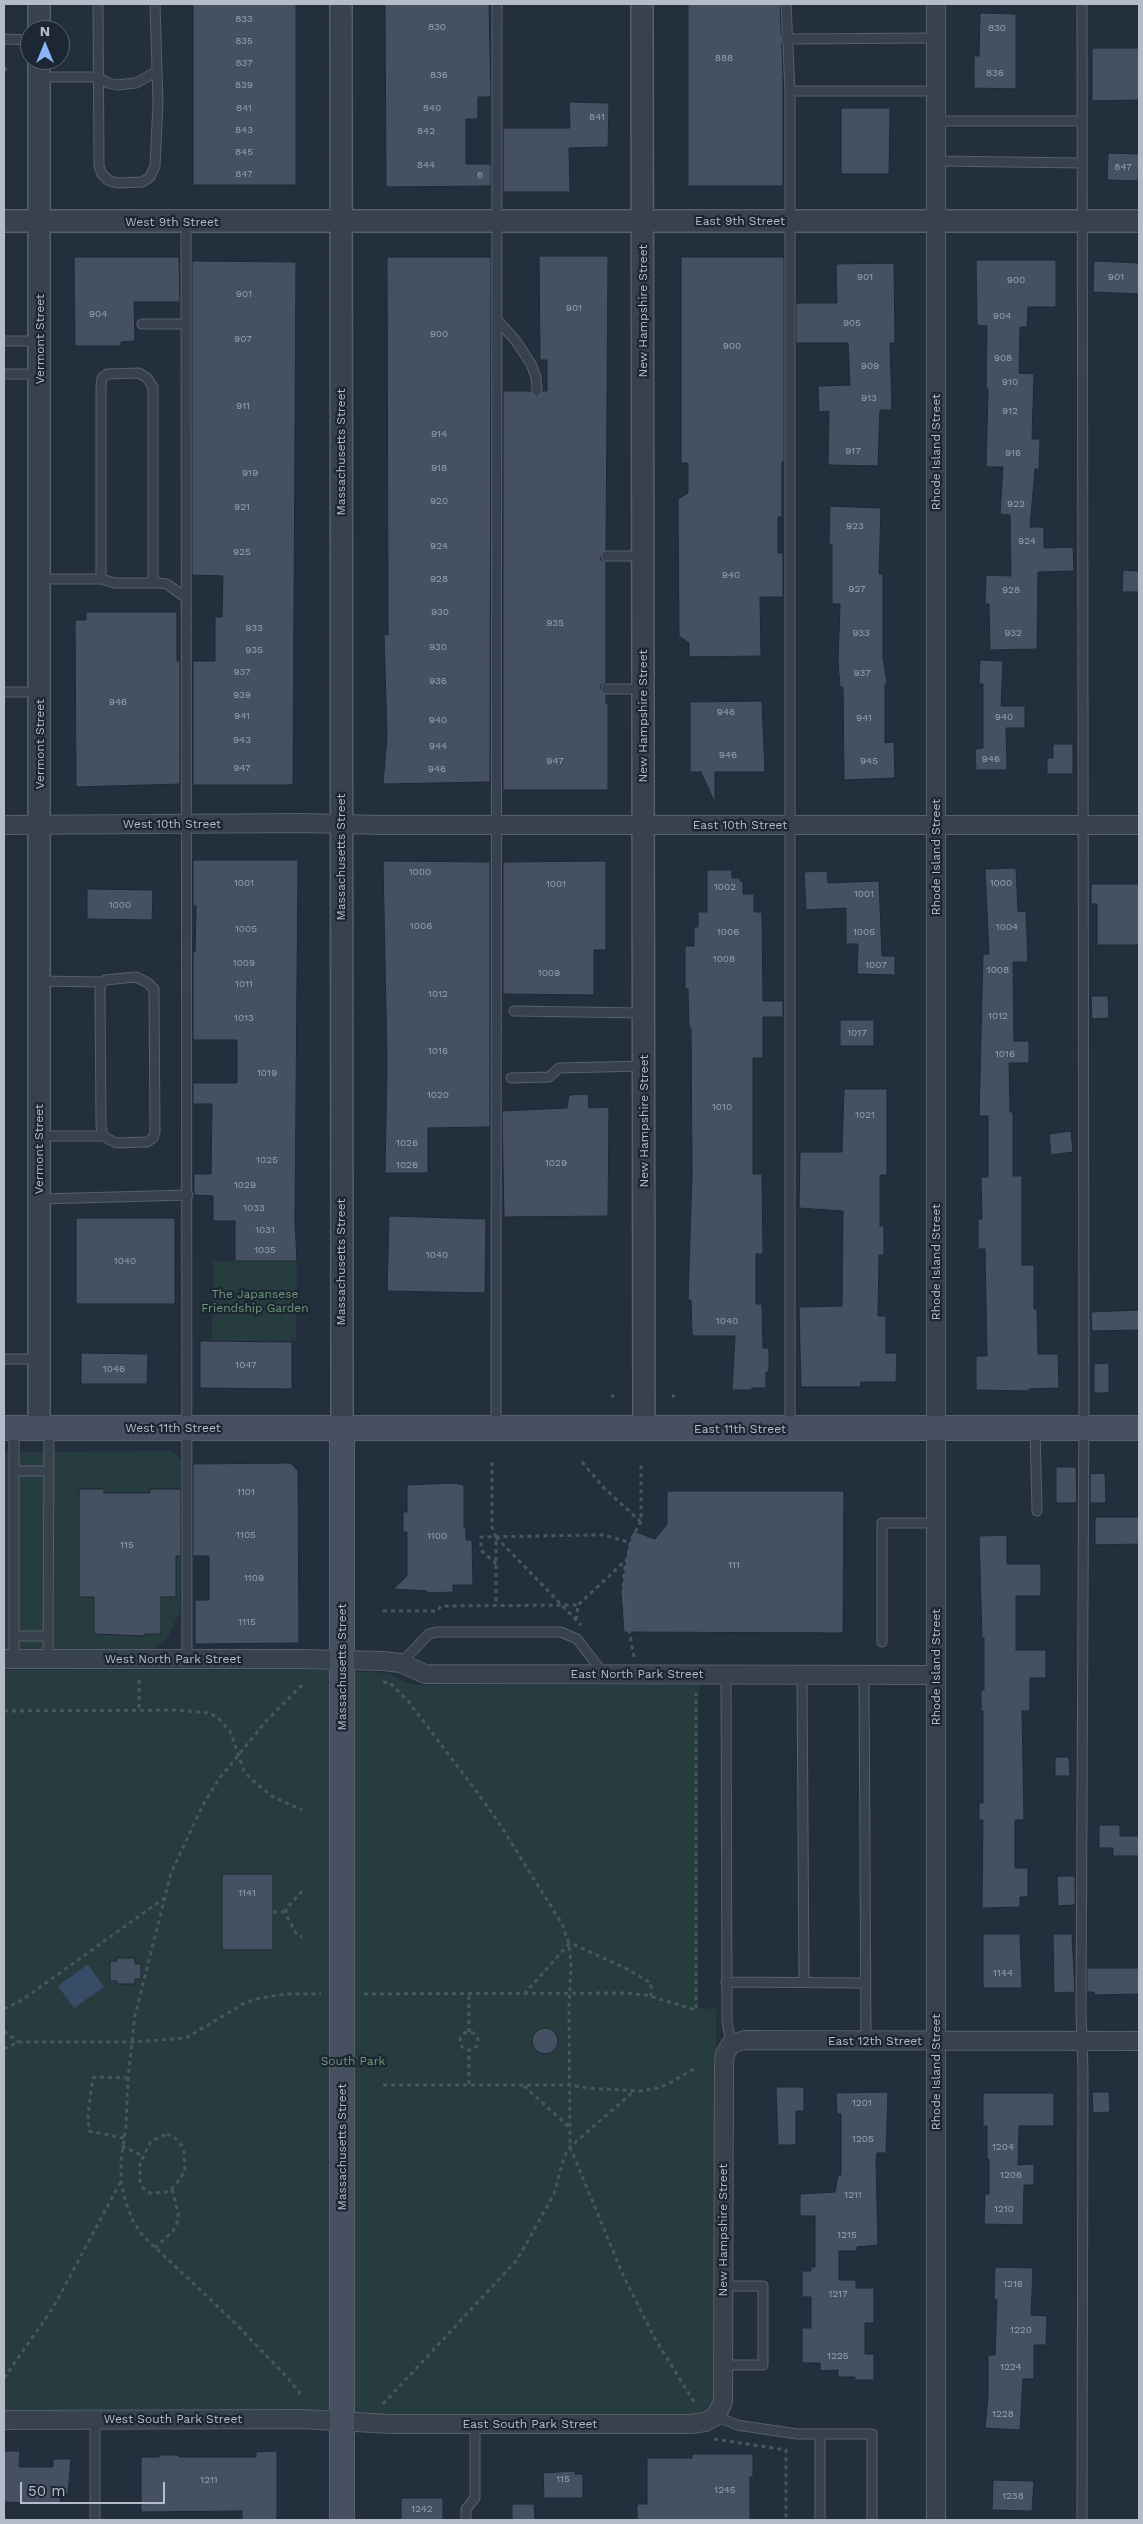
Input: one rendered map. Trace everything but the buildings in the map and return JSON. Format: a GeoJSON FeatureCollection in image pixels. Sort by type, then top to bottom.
{"type":"FeatureCollection","features":[{"type":"Feature","properties":{"kind":"main road","name":"West 11th Street"},"geometry":{"type":"LineString","coordinates":[[9,1428],[342,1428]]}},
{"type":"Feature","properties":{"kind":"main road","name":"East 11th Street"},"geometry":{"type":"LineString","coordinates":[[342,1428],[1139,1428]]}},
{"type":"Feature","properties":{"kind":"main road","name":"Massachusetts Street"},"geometry":{"type":"LineString","coordinates":[[342,1428],[342,2520]]}},
{"type":"Feature","properties":{"kind":"street"},"geometry":{"type":"LineString","coordinates":[[39,4],[39,20]]}},
{"type":"Feature","properties":{"kind":"street","name":"Massachusetts Street"},"geometry":{"type":"LineString","coordinates":[[341,4],[342,1428]]}},
{"type":"Feature","properties":{"kind":"street","name":"New Hampshire Street"},"geometry":{"type":"LineString","coordinates":[[642,4],[644,1429]]}},
{"type":"Feature","properties":{"kind":"street","name":"Rhode Island Street"},"geometry":{"type":"LineString","coordinates":[[936,4],[936,2520]]}},
{"type":"Feature","properties":{"kind":"street","name":"Vermont Street"},"geometry":{"type":"LineString","coordinates":[[39,70],[39,1359],[44,1428]]}},
{"type":"Feature","properties":{"kind":"street","name":"East 9th Street"},"geometry":{"type":"LineString","coordinates":[[341,221],[1139,220]]}},
{"type":"Feature","properties":{"kind":"street","name":"West 9th Street"},"geometry":{"type":"LineString","coordinates":[[4,221],[341,221]]}},
{"type":"Feature","properties":{"kind":"street","name":"East 10th Street"},"geometry":{"type":"LineString","coordinates":[[341,824],[1139,825]]}},
{"type":"Feature","properties":{"kind":"street","name":"West 10th Street"},"geometry":{"type":"LineString","coordinates":[[4,825],[341,824]]}},
{"type":"Feature","properties":{"kind":"street","name":"West North Park Street"},"geometry":{"type":"LineString","coordinates":[[9,1659],[342,1660]]}},
{"type":"Feature","properties":{"kind":"street","name":"East North Park Street"},"geometry":{"type":"LineString","coordinates":[[342,1660],[401,1663],[425,1674],[936,1675]]}},
{"type":"Feature","properties":{"kind":"street","name":"East 12th Street"},"geometry":{"type":"LineString","coordinates":[[731,2044],[745,2040],[1139,2041]]}},
{"type":"Feature","properties":{"kind":"street","name":"New Hampshire Street"},"geometry":{"type":"LineString","coordinates":[[716,2416],[723,2402],[724,2062],[725,2054],[731,2044]]}},
{"type":"Feature","properties":{"kind":"street","name":"East South Park Street"},"geometry":{"type":"LineString","coordinates":[[342,2421],[475,2424],[691,2424],[705,2422],[716,2416]]}},
{"type":"Feature","properties":{"kind":"street","name":"West South Park Street"},"geometry":{"type":"LineString","coordinates":[[4,2420],[302,2419],[342,2421]]}},
{"type":"Feature","properties":{"kind":"lane"},"geometry":{"type":"LineString","coordinates":[[98,4],[99,166],[102,174],[117,183],[137,183],[150,177],[155,166],[158,103],[156,4]]}},
{"type":"Feature","properties":{"kind":"lane"},"geometry":{"type":"LineString","coordinates":[[496,4],[496,1428]]}},
{"type":"Feature","properties":{"kind":"lane"},"geometry":{"type":"LineString","coordinates":[[786,4],[786,39],[790,91],[790,1429]]}},
{"type":"Feature","properties":{"kind":"lane"},"geometry":{"type":"LineString","coordinates":[[1082,4],[1084,1428],[1082,2520]]}},
{"type":"Feature","properties":{"kind":"lane"},"geometry":{"type":"LineString","coordinates":[[786,39],[936,38]]}},
{"type":"Feature","properties":{"kind":"lane"},"geometry":{"type":"LineString","coordinates":[[4,39],[20,40]]}},
{"type":"Feature","properties":{"kind":"lane"},"geometry":{"type":"LineString","coordinates":[[46,70],[98,77],[108,83],[117,85],[136,83],[156,72]]}},
{"type":"Feature","properties":{"kind":"lane"},"geometry":{"type":"LineString","coordinates":[[790,91],[936,92]]}},
{"type":"Feature","properties":{"kind":"lane"},"geometry":{"type":"LineString","coordinates":[[936,120],[1082,121]]}},
{"type":"Feature","properties":{"kind":"lane"},"geometry":{"type":"LineString","coordinates":[[936,161],[1082,163]]}},
{"type":"Feature","properties":{"kind":"lane"},"geometry":{"type":"LineString","coordinates":[[186,222],[188,1196],[186,1659]]}},
{"type":"Feature","properties":{"kind":"lane"},"geometry":{"type":"LineString","coordinates":[[497,320],[516,341],[531,364],[536,377],[537,391]]}},
{"type":"Feature","properties":{"kind":"lane"},"geometry":{"type":"LineString","coordinates":[[142,324],[186,324]]}},
{"type":"Feature","properties":{"kind":"lane"},"geometry":{"type":"LineString","coordinates":[[4,341],[40,341]]}},
{"type":"Feature","properties":{"kind":"lane"},"geometry":{"type":"LineString","coordinates":[[101,579],[102,378],[107,374],[139,373],[147,378],[153,387],[154,583]]}},
{"type":"Feature","properties":{"kind":"lane"},"geometry":{"type":"LineString","coordinates":[[4,374],[40,374]]}},
{"type":"Feature","properties":{"kind":"lane"},"geometry":{"type":"LineString","coordinates":[[606,556],[643,556]]}},
{"type":"Feature","properties":{"kind":"lane"},"geometry":{"type":"LineString","coordinates":[[40,579],[101,579],[115,583],[167,584],[186,598]]}},
{"type":"Feature","properties":{"kind":"lane"},"geometry":{"type":"LineString","coordinates":[[606,689],[643,689]]}},
{"type":"Feature","properties":{"kind":"lane"},"geometry":{"type":"LineString","coordinates":[[4,692],[40,692]]}},
{"type":"Feature","properties":{"kind":"lane"},"geometry":{"type":"LineString","coordinates":[[40,981],[103,982],[111,978],[136,977],[148,982],[154,989],[156,1132],[153,1138],[147,1142],[116,1143],[103,1136],[40,1136]]}},
{"type":"Feature","properties":{"kind":"lane"},"geometry":{"type":"LineString","coordinates":[[103,982],[100,990],[101,1126],[103,1136]]}},
{"type":"Feature","properties":{"kind":"lane"},"geometry":{"type":"LineString","coordinates":[[514,1011],[644,1013]]}},
{"type":"Feature","properties":{"kind":"lane"},"geometry":{"type":"LineString","coordinates":[[511,1078],[549,1077],[559,1068],[644,1066]]}},
{"type":"Feature","properties":{"kind":"lane"},"geometry":{"type":"LineString","coordinates":[[40,1199],[188,1196]]}},
{"type":"Feature","properties":{"kind":"lane"},"geometry":{"type":"LineString","coordinates":[[4,1359],[39,1359]]}},
{"type":"Feature","properties":{"kind":"lane"},"geometry":{"type":"LineString","coordinates":[[9,1428],[14,1471],[14,1636],[9,1659]]}},
{"type":"Feature","properties":{"kind":"lane"},"geometry":{"type":"LineString","coordinates":[[44,1428],[49,1471],[48,1659]]}},
{"type":"Feature","properties":{"kind":"lane"},"geometry":{"type":"LineString","coordinates":[[1035,1429],[1037,1512]]}},
{"type":"Feature","properties":{"kind":"lane"},"geometry":{"type":"LineString","coordinates":[[14,1471],[49,1471]]}},
{"type":"Feature","properties":{"kind":"lane"},"geometry":{"type":"LineString","coordinates":[[882,1642],[882,1523],[936,1523]]}},
{"type":"Feature","properties":{"kind":"lane"},"geometry":{"type":"LineString","coordinates":[[401,1663],[429,1634],[436,1632],[561,1632],[577,1639],[604,1674]]}},
{"type":"Feature","properties":{"kind":"lane"},"geometry":{"type":"LineString","coordinates":[[14,1636],[48,1636]]}},
{"type":"Feature","properties":{"kind":"lane"},"geometry":{"type":"LineString","coordinates":[[726,1675],[726,2021],[731,2044]]}},
{"type":"Feature","properties":{"kind":"lane"},"geometry":{"type":"LineString","coordinates":[[802,1675],[804,1982]]}},
{"type":"Feature","properties":{"kind":"lane"},"geometry":{"type":"LineString","coordinates":[[864,1675],[866,2041]]}},
{"type":"Feature","properties":{"kind":"lane"},"geometry":{"type":"LineString","coordinates":[[726,1982],[865,1982]]}},
{"type":"Feature","properties":{"kind":"lane"},"geometry":{"type":"LineString","coordinates":[[723,2286],[763,2286],[763,2365],[723,2365]]}},
{"type":"Feature","properties":{"kind":"lane"},"geometry":{"type":"LineString","coordinates":[[716,2416],[737,2424],[797,2434],[872,2434],[872,2520]]}},
{"type":"Feature","properties":{"kind":"lane"},"geometry":{"type":"LineString","coordinates":[[95,2419],[95,2520]]}},
{"type":"Feature","properties":{"kind":"lane"},"geometry":{"type":"LineString","coordinates":[[466,2520],[466,2509],[475,2498],[475,2424]]}},
{"type":"Feature","properties":{"kind":"lane"},"geometry":{"type":"LineString","coordinates":[[820,2434],[820,2520]]}},
{"type":"Feature","properties":{"kind":"path"},"geometry":{"type":"LineString","coordinates":[[492,1462],[492,1527],[496,1537],[496,1606]]}},
{"type":"Feature","properties":{"kind":"path"},"geometry":{"type":"LineString","coordinates":[[582,1462],[604,1488],[640,1521]]}},
{"type":"Feature","properties":{"kind":"path"},"geometry":{"type":"LineString","coordinates":[[635,1663],[628,1638],[623,1596],[627,1560],[640,1521],[640,1462]]}},
{"type":"Feature","properties":{"kind":"path"},"geometry":{"type":"LineString","coordinates":[[496,1564],[481,1550],[481,1537],[598,1535],[631,1544]]}},
{"type":"Feature","properties":{"kind":"path"},"geometry":{"type":"LineString","coordinates":[[496,1537],[583,1627]]}},
{"type":"Feature","properties":{"kind":"path"},"geometry":{"type":"LineString","coordinates":[[576,1620],[578,1606],[627,1560]]}},
{"type":"Feature","properties":{"kind":"path"},"geometry":{"type":"LineString","coordinates":[[383,1611],[437,1611],[441,1606],[578,1606]]}},
{"type":"Feature","properties":{"kind":"path"},"geometry":{"type":"LineString","coordinates":[[364,1994],[571,1994],[625,1992],[651,1997],[696,2010],[696,1675]]}},
{"type":"Feature","properties":{"kind":"path"},"geometry":{"type":"LineString","coordinates":[[139,1680],[139,1710]]}},
{"type":"Feature","properties":{"kind":"path"},"geometry":{"type":"LineString","coordinates":[[383,1682],[390,1683],[408,1701],[488,1807],[562,1924],[569,1944],[571,1994],[569,2008],[570,2147],[623,2275],[654,2337],[696,2406]]}},
{"type":"Feature","properties":{"kind":"path"},"geometry":{"type":"LineString","coordinates":[[302,1685],[285,1700],[238,1755],[203,1805],[171,1873],[163,1898],[135,2014],[134,2042],[128,2078],[122,2146],[121,2183],[133,2221],[155,2248],[232,2320],[287,2377],[302,2396]]}},
{"type":"Feature","properties":{"kind":"path"},"geometry":{"type":"LineString","coordinates":[[4,1711],[139,1710],[209,1713],[217,1717],[227,1727],[244,1771],[261,1789],[285,1804],[302,1810]]}},
{"type":"Feature","properties":{"kind":"path"},"geometry":{"type":"LineString","coordinates":[[286,1912],[302,1891]]}},
{"type":"Feature","properties":{"kind":"path"},"geometry":{"type":"LineString","coordinates":[[4,2009],[22,2000],[163,1898]]}},
{"type":"Feature","properties":{"kind":"path"},"geometry":{"type":"LineString","coordinates":[[272,1912],[286,1912]]}},
{"type":"Feature","properties":{"kind":"path"},"geometry":{"type":"LineString","coordinates":[[286,1912],[297,1935],[302,1937]]}},
{"type":"Feature","properties":{"kind":"path"},"geometry":{"type":"LineString","coordinates":[[569,1944],[618,1965],[651,1983],[651,1997]]}},
{"type":"Feature","properties":{"kind":"path"},"geometry":{"type":"LineString","coordinates":[[524,1994],[569,1944]]}},
{"type":"Feature","properties":{"kind":"path"},"geometry":{"type":"LineString","coordinates":[[4,2049],[18,2042],[134,2042],[186,2038],[243,2004],[255,1999],[285,1994],[321,1994]]}},
{"type":"Feature","properties":{"kind":"path"},"geometry":{"type":"LineString","coordinates":[[469,1994],[469,2032]]}},
{"type":"Feature","properties":{"kind":"path"},"geometry":{"type":"LineString","coordinates":[[4,2031],[18,2042]]}},
{"type":"Feature","properties":{"kind":"path"},"geometry":{"type":"LineString","coordinates":[[469,2032],[478,2039],[475,2048],[469,2050],[462,2046],[460,2041],[464,2034],[469,2032]]}},
{"type":"Feature","properties":{"kind":"path"},"geometry":{"type":"LineString","coordinates":[[468,2085],[469,2050]]}},
{"type":"Feature","properties":{"kind":"path"},"geometry":{"type":"LineString","coordinates":[[383,2085],[571,2085],[634,2091],[658,2088],[695,2068]]}},
{"type":"Feature","properties":{"kind":"path"},"geometry":{"type":"LineString","coordinates":[[124,2138],[89,2130],[88,2114],[94,2078],[97,2076],[128,2078]]}},
{"type":"Feature","properties":{"kind":"path"},"geometry":{"type":"LineString","coordinates":[[523,2085],[570,2127]]}},
{"type":"Feature","properties":{"kind":"path"},"geometry":{"type":"LineString","coordinates":[[383,2404],[518,2260],[554,2194],[564,2157],[570,2147],[634,2091]]}},
{"type":"Feature","properties":{"kind":"path"},"geometry":{"type":"LineString","coordinates":[[167,2134],[179,2142],[184,2152],[185,2171],[181,2180],[172,2188],[158,2194],[143,2188],[139,2172],[143,2156],[151,2141],[167,2134]]}},
{"type":"Feature","properties":{"kind":"path"},"geometry":{"type":"LineString","coordinates":[[122,2146],[143,2156]]}},
{"type":"Feature","properties":{"kind":"path"},"geometry":{"type":"LineString","coordinates":[[4,2378],[53,2308],[121,2183]]}},
{"type":"Feature","properties":{"kind":"path"},"geometry":{"type":"LineString","coordinates":[[155,2248],[173,2231],[178,2221],[172,2188]]}},
{"type":"Feature","properties":{"kind":"path"},"geometry":{"type":"LineString","coordinates":[[705,2437],[786,2450],[786,2520]]}},
{"type":"Feature","properties":{"kind":"green space","name":"The Japansese Friendship Garden"},"geometry":{"type":"Polygon","coordinates":[[[213,1261],[297,1261],[296,1341],[212,1341],[213,1261]]]}},
{"type":"Feature","properties":{"kind":"green space"},"geometry":{"type":"Polygon","coordinates":[[[173,1451],[181,1461],[180,1611],[168,1637],[154,1649],[144,1651],[4,1651],[4,1452],[173,1451]]]}},
{"type":"Feature","properties":{"kind":"green space","name":"South Park"},"geometry":{"type":"Polygon","coordinates":[[[298,1669],[388,1673],[404,1682],[419,1685],[699,1685],[698,2008],[716,2009],[714,2397],[713,2404],[706,2413],[693,2415],[379,2415],[305,2410],[4,2411],[4,1670],[298,1669]]]}},
{"type":"Feature","properties":{"kind":"water"},"geometry":{"type":"Polygon","coordinates":[[[88,1964],[104,1987],[74,2008],[58,1986],[88,1964]]]}}]}
